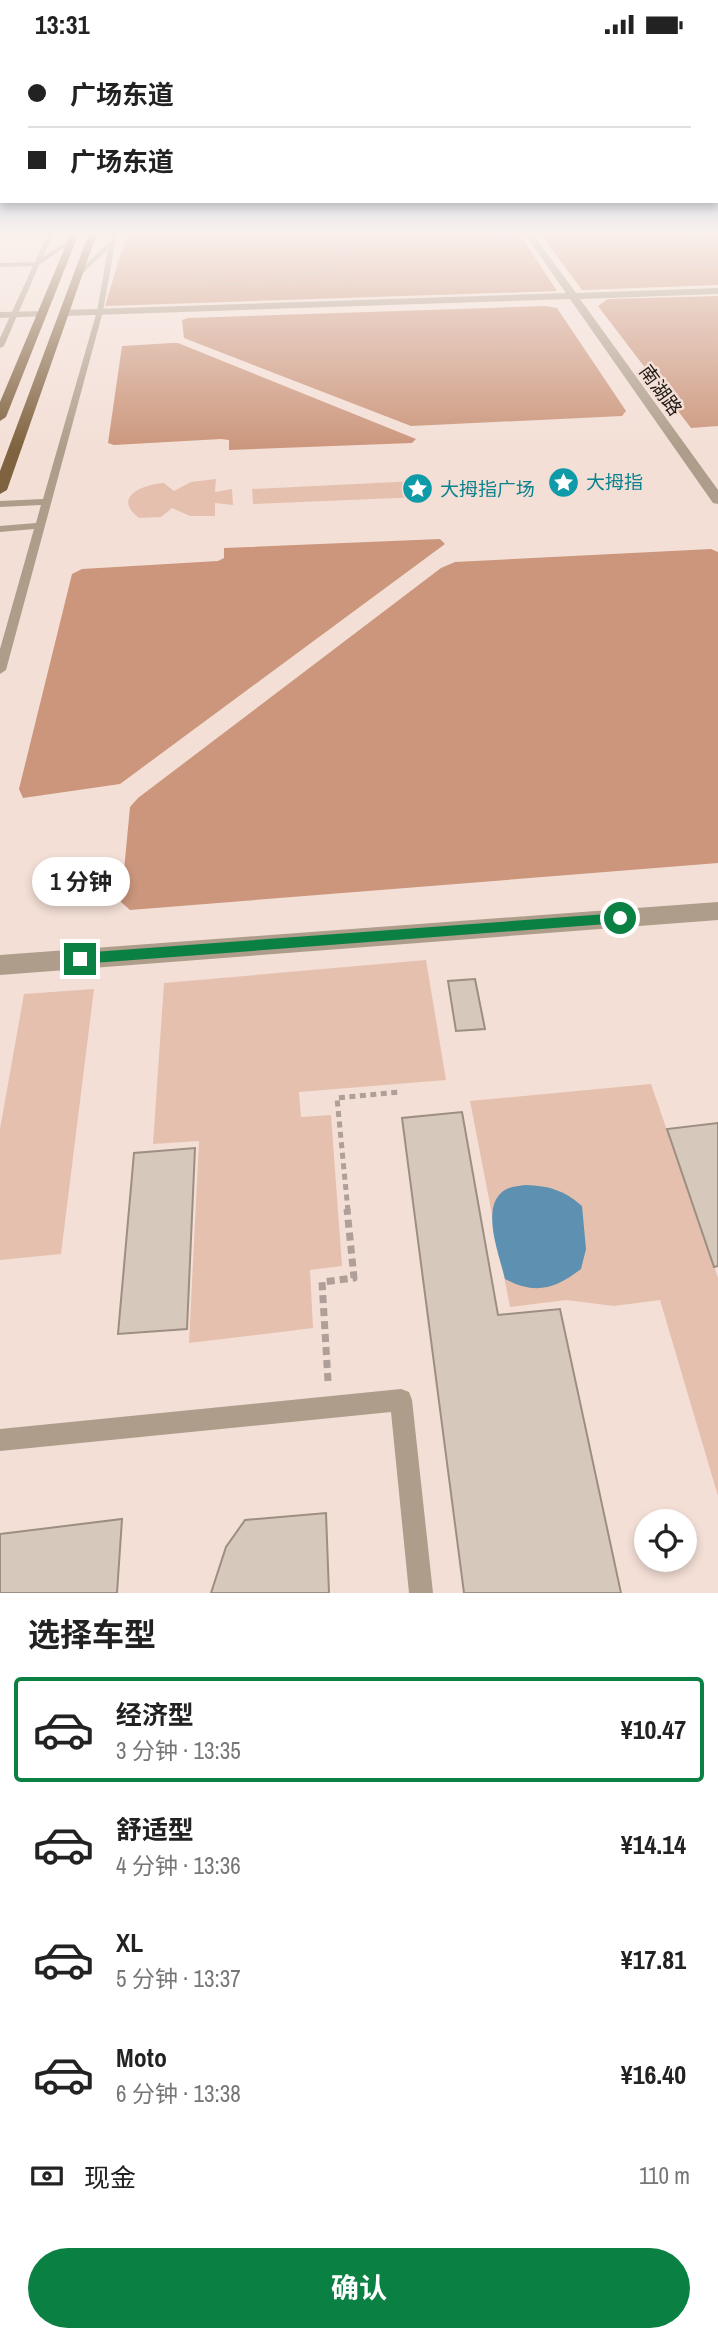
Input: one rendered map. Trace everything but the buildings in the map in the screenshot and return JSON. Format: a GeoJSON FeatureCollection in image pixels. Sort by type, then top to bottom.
{"type":"FeatureCollection","features":[{"type":"Feature","properties":{"kind":"main road"},"geometry":{"type":"LineString","coordinates":[[0,417],[46,305]]}},
{"type":"Feature","properties":{"kind":"main road"},"geometry":{"type":"LineString","coordinates":[[0,491],[67,305]]}},
{"type":"Feature","properties":{"kind":"street"},"geometry":{"type":"LineString","coordinates":[[64,313],[290,305]]}},
{"type":"Feature","properties":{"kind":"street","name":"南湖路"},"geometry":{"type":"LineString","coordinates":[[578,305],[718,500]]}},
{"type":"Feature","properties":{"kind":"street"},"geometry":{"type":"LineString","coordinates":[[0,315],[43,313]]}},
{"type":"Feature","properties":{"kind":"street"},"geometry":{"type":"LineString","coordinates":[[0,965],[718,911]]}},
{"type":"Feature","properties":{"kind":"lane"},"geometry":{"type":"LineString","coordinates":[[0,345],[18,305]]}},
{"type":"Feature","properties":{"kind":"lane"},"geometry":{"type":"LineString","coordinates":[[0,670],[101,305]]}},
{"type":"Feature","properties":{"kind":"lane"},"geometry":{"type":"LineString","coordinates":[[0,504],[47,502]]}},
{"type":"Feature","properties":{"kind":"lane"},"geometry":{"type":"LineString","coordinates":[[0,529],[40,526]]}},
{"type":"Feature","properties":{"kind":"lane"},"geometry":{"type":"LineString","coordinates":[[0,1440],[401,1400],[421,1593]]}},
{"type":"Feature","properties":{"kind":"path"},"geometry":{"type":"LineString","coordinates":[[330,1408],[321,1282],[354,1278],[337,1098],[400,1091]]}},
{"type":"Feature","properties":{"kind":"shaded area"},"geometry":{"type":"Polygon","coordinates":[[[718,305],[718,426],[691,428],[598,306],[718,305]]]}},
{"type":"Feature","properties":{"kind":"shaded area"},"geometry":{"type":"Polygon","coordinates":[[[545,306],[557,308],[626,411],[622,416],[411,426],[184,338],[182,320],[188,318],[545,306]]]}},
{"type":"Feature","properties":{"kind":"shaded area"},"geometry":{"type":"Polygon","coordinates":[[[178,343],[416,439],[412,443],[229,450],[229,440],[221,439],[114,445],[108,443],[122,346],[178,343]]]}},
{"type":"Feature","properties":{"kind":"shaded area"},"geometry":{"type":"Polygon","coordinates":[[[216,479],[215,492],[232,489],[233,505],[215,503],[215,516],[190,516],[172,508],[161,517],[139,518],[128,504],[134,493],[148,486],[164,483],[174,491],[191,482],[216,479]]]}},
{"type":"Feature","properties":{"kind":"shaded area"},"geometry":{"type":"Polygon","coordinates":[[[416,481],[410,489],[421,497],[253,504],[252,489],[416,481]]]}},
{"type":"Feature","properties":{"kind":"shaded area"},"geometry":{"type":"Polygon","coordinates":[[[440,539],[445,544],[120,784],[23,798],[19,789],[72,574],[82,569],[218,561],[224,558],[224,548],[440,539]]]}},
{"type":"Feature","properties":{"kind":"shaded area"},"geometry":{"type":"Polygon","coordinates":[[[711,549],[718,552],[718,863],[130,910],[121,902],[130,807],[138,798],[441,568],[455,562],[711,549]]]}},
{"type":"Feature","properties":{"kind":"shaded area"},"geometry":{"type":"Polygon","coordinates":[[[426,960],[446,1080],[299,1092],[301,1117],[331,1115],[342,1266],[310,1270],[313,1328],[189,1343],[199,1141],[153,1144],[164,983],[426,960]]]}},
{"type":"Feature","properties":{"kind":"shaded area"},"geometry":{"type":"Polygon","coordinates":[[[94,989],[61,1254],[0,1260],[0,1129],[24,994],[94,989]]]}},
{"type":"Feature","properties":{"kind":"shaded area"},"geometry":{"type":"Polygon","coordinates":[[[651,1084],[718,1278],[718,1496],[660,1300],[614,1306],[566,1300],[510,1307],[470,1101],[651,1084]]]}},
{"type":"Feature","properties":{"kind":"water"},"geometry":{"type":"Polygon","coordinates":[[[526,1185],[556,1190],[582,1206],[586,1249],[581,1269],[553,1285],[526,1287],[505,1279],[494,1235],[492,1212],[502,1192],[508,1188],[526,1185]]]}},
{"type":"Feature","properties":{"kind":"place","name":"大拇指"},"geometry":{"type":"Point","coordinates":[563,482]}},
{"type":"Feature","properties":{"kind":"place","name":"大拇指广场"},"geometry":{"type":"Point","coordinates":[417,489]}},
{"type":"Feature","properties":{"kind":"route"},"geometry":{"type":"LineString","coordinates":[[80,959],[620,918]]}}]}
